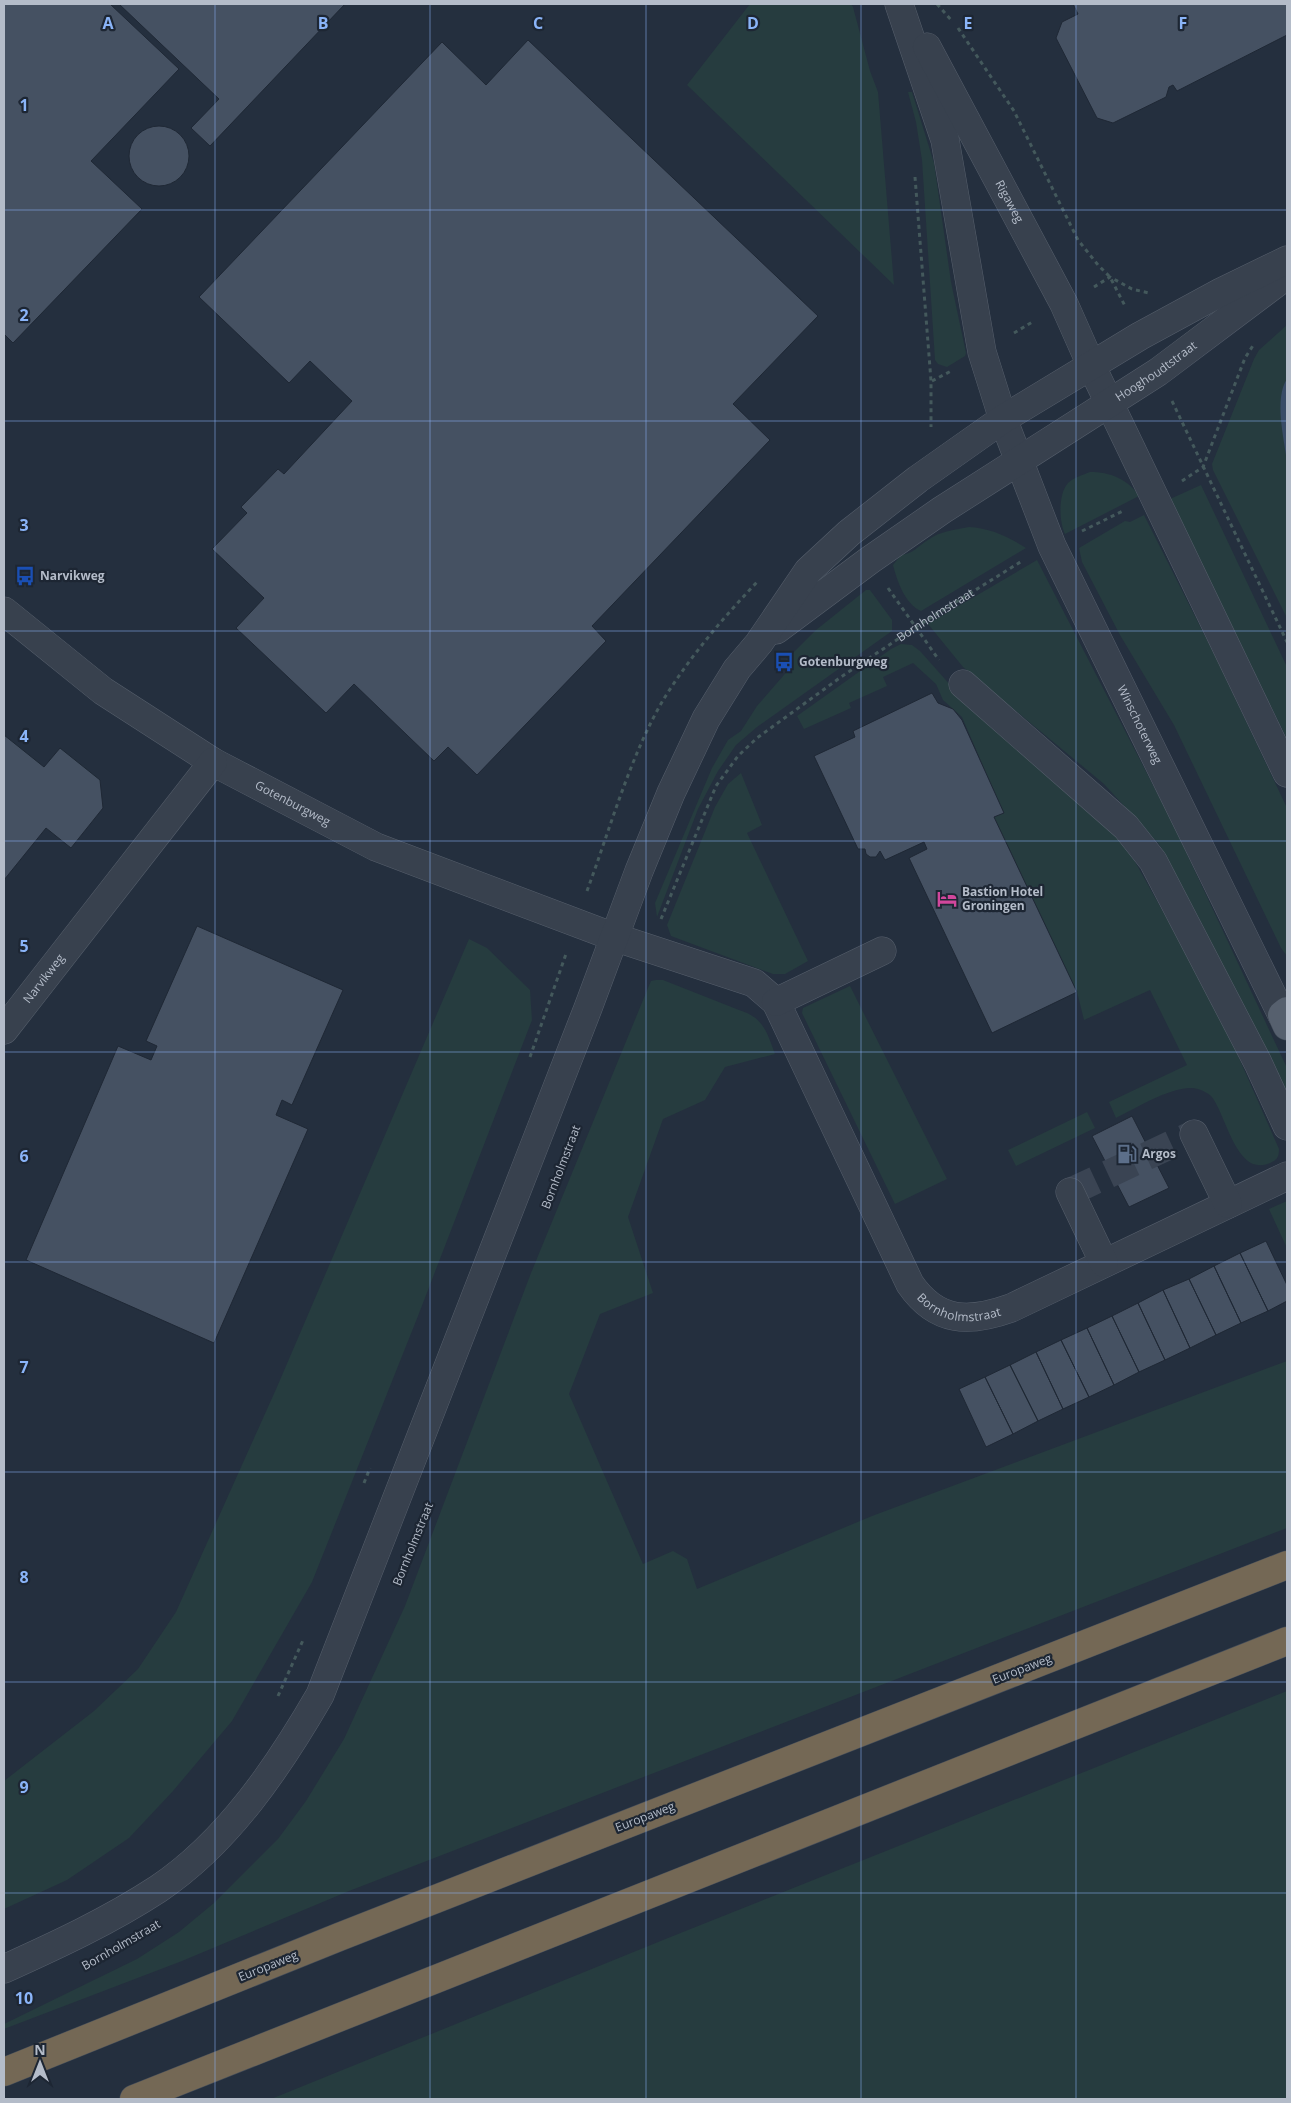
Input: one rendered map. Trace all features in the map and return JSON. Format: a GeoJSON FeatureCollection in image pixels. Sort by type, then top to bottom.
{"type":"FeatureCollection","features":[{"type":"Feature","properties":{"kind":"highway","name":"Europaweg"},"geometry":{"type":"LineString","coordinates":[[15,2067],[1287,1565]]}},
{"type":"Feature","properties":{"kind":"highway"},"geometry":{"type":"LineString","coordinates":[[134,2099],[1287,1641]]}},
{"type":"Feature","properties":{"kind":"street"},"geometry":{"type":"LineString","coordinates":[[899,4],[945,140],[982,352],[1003,419]]}},
{"type":"Feature","properties":{"kind":"street","name":"Rigaweg"},"geometry":{"type":"LineString","coordinates":[[904,4],[1064,304],[1110,402]]}},
{"type":"Feature","properties":{"kind":"street"},"geometry":{"type":"LineString","coordinates":[[4,1969],[92,1929],[160,1888],[209,1847],[254,1796],[297,1735],[320,1695],[671,793],[706,719],[737,669],[759,643],[808,570],[849,533],[918,479],[1003,419],[1140,336],[1221,292],[1287,260]]}},
{"type":"Feature","properties":{"kind":"street","name":"Hooghoudtstraat"},"geometry":{"type":"LineString","coordinates":[[1020,462],[1158,372],[1287,275]]}},
{"type":"Feature","properties":{"kind":"street"},"geometry":{"type":"LineString","coordinates":[[1110,402],[1287,774]]}},
{"type":"Feature","properties":{"kind":"street","name":"Winschoterweg"},"geometry":{"type":"LineString","coordinates":[[1003,419],[1052,546],[1286,1016]]}},
{"type":"Feature","properties":{"kind":"street"},"geometry":{"type":"LineString","coordinates":[[759,643],[870,560],[942,510],[1020,462]]}},
{"type":"Feature","properties":{"kind":"street","name":"Gotenburgweg"},"geometry":{"type":"LineString","coordinates":[[4,611],[103,691],[213,762],[376,847],[614,937]]}},
{"type":"Feature","properties":{"kind":"street"},"geometry":{"type":"LineString","coordinates":[[963,684],[1126,827],[1153,861],[1258,1063],[1287,1126]]}},
{"type":"Feature","properties":{"kind":"street","name":"Narvikweg"},"geometry":{"type":"LineString","coordinates":[[4,1030],[213,762]]}},
{"type":"Feature","properties":{"kind":"street","name":"Bornholmstraat"},"geometry":{"type":"LineString","coordinates":[[614,937],[754,983],[776,1002],[910,1284],[919,1297],[931,1308],[945,1314],[962,1318],[995,1314],[1011,1308],[1287,1176]]}},
{"type":"Feature","properties":{"kind":"street"},"geometry":{"type":"LineString","coordinates":[[776,1002],[882,951]]}},
{"type":"Feature","properties":{"kind":"street"},"geometry":{"type":"LineString","coordinates":[[1194,1134],[1228,1204]]}},
{"type":"Feature","properties":{"kind":"street"},"geometry":{"type":"LineString","coordinates":[[1070,1192],[1104,1263]]}},
{"type":"Feature","properties":{"kind":"path"},"geometry":{"type":"LineString","coordinates":[[936,4],[958,28],[1014,111],[1078,240],[1110,277],[1140,336]]}},
{"type":"Feature","properties":{"kind":"path"},"geometry":{"type":"LineString","coordinates":[[915,175],[931,381],[1110,277]]}},
{"type":"Feature","properties":{"kind":"path"},"geometry":{"type":"LineString","coordinates":[[1203,467],[1245,358],[1258,337]]}},
{"type":"Feature","properties":{"kind":"path"},"geometry":{"type":"LineString","coordinates":[[1158,372],[1287,642]]}},
{"type":"Feature","properties":{"kind":"path","name":"Bornholmstraat"},"geometry":{"type":"LineString","coordinates":[[649,949],[716,786],[738,756],[758,738],[916,626],[1028,557],[1155,496],[1203,467]]}},
{"type":"Feature","properties":{"kind":"path"},"geometry":{"type":"LineString","coordinates":[[870,560],[939,660],[963,684]]}},
{"type":"Feature","properties":{"kind":"path"},"geometry":{"type":"LineString","coordinates":[[529,1059],[576,922]]}},
{"type":"Feature","properties":{"kind":"path"},"geometry":{"type":"LineString","coordinates":[[364,1484],[370,1466]]}},
{"type":"Feature","properties":{"kind":"path"},"geometry":{"type":"LineString","coordinates":[[273,1703],[305,1633]]}},
{"type":"Feature","properties":{"kind":"green space"},"geometry":{"type":"Polygon","coordinates":[[[750,4],[851,4],[853,7],[870,71],[878,92],[894,285],[687,85],[750,4]]]}},
{"type":"Feature","properties":{"kind":"green space"},"geometry":{"type":"Polygon","coordinates":[[[908,92],[912,92],[934,163],[951,282],[966,353],[965,356],[947,367],[938,364],[935,360],[922,160],[916,122],[908,92]]]}},
{"type":"Feature","properties":{"kind":"green space"},"geometry":{"type":"Polygon","coordinates":[[[1287,325],[1284,440],[1287,461],[1287,618],[1213,470],[1212,464],[1254,359],[1259,350],[1287,325]]]}},
{"type":"Feature","properties":{"kind":"green space"},"geometry":{"type":"Polygon","coordinates":[[[1090,472],[1105,473],[1118,478],[1130,485],[1139,496],[1065,534],[1060,508],[1062,494],[1068,483],[1073,479],[1090,472]]]}},
{"type":"Feature","properties":{"kind":"green space"},"geometry":{"type":"Polygon","coordinates":[[[1201,485],[1287,667],[1287,739],[1170,499],[1201,485]]]}},
{"type":"Feature","properties":{"kind":"green space"},"geometry":{"type":"Polygon","coordinates":[[[1144,515],[1216,658],[1287,808],[1287,956],[1281,948],[1174,725],[1120,635],[1082,562],[1079,548],[1125,521],[1130,522],[1144,515]]]}},
{"type":"Feature","properties":{"kind":"green space"},"geometry":{"type":"Polygon","coordinates":[[[969,527],[999,534],[1026,548],[921,611],[915,608],[902,591],[893,565],[901,555],[912,551],[933,537],[948,531],[969,527]]]}},
{"type":"Feature","properties":{"kind":"green space"},"geometry":{"type":"Polygon","coordinates":[[[1037,560],[1172,822],[1287,1068],[1287,1102],[1202,924],[1159,844],[1104,784],[963,667],[928,624],[1037,560]]]}},
{"type":"Feature","properties":{"kind":"green space"},"geometry":{"type":"Polygon","coordinates":[[[866,590],[870,590],[892,620],[892,631],[757,727],[736,745],[718,771],[698,809],[657,917],[655,903],[712,768],[728,740],[741,731],[757,706],[790,668],[783,663],[816,630],[866,590]]]}},
{"type":"Feature","properties":{"kind":"green space"},"geometry":{"type":"Polygon","coordinates":[[[901,644],[912,645],[920,651],[952,687],[1119,833],[1181,944],[1231,1040],[1279,1149],[1278,1156],[1274,1161],[1258,1165],[1249,1161],[1240,1153],[1211,1096],[1198,1089],[1189,1088],[1168,1093],[1116,1118],[1109,1102],[1187,1065],[1150,990],[1084,1020],[1077,992],[994,817],[1003,813],[962,717],[943,700],[936,684],[913,663],[883,677],[887,686],[849,703],[851,708],[804,729],[797,716],[891,649],[901,644]]]}},
{"type":"Feature","properties":{"kind":"green space"},"geometry":{"type":"Polygon","coordinates":[[[741,773],[762,825],[747,833],[808,961],[785,974],[773,974],[671,936],[667,925],[715,807],[728,784],[741,773]]]}},
{"type":"Feature","properties":{"kind":"green space"},"geometry":{"type":"Polygon","coordinates":[[[469,939],[487,948],[530,990],[532,1020],[418,1316],[312,1582],[232,1721],[173,1791],[129,1838],[67,1880],[4,1909],[4,1781],[94,1711],[138,1669],[176,1612],[277,1387],[469,939]]]}},
{"type":"Feature","properties":{"kind":"green space"},"geometry":{"type":"Polygon","coordinates":[[[663,980],[754,1017],[763,1026],[775,1054],[725,1067],[705,1100],[663,1119],[628,1217],[653,1293],[600,1314],[569,1394],[643,1564],[673,1551],[687,1559],[697,1589],[872,1516],[1287,1361],[1287,1528],[349,1891],[182,1961],[4,2029],[4,2024],[137,1959],[179,1932],[214,1903],[278,1839],[306,1801],[344,1739],[405,1606],[531,1273],[648,988],[651,981],[663,980]]]}},
{"type":"Feature","properties":{"kind":"green space"},"geometry":{"type":"Polygon","coordinates":[[[850,986],[947,1179],[895,1204],[802,1013],[803,1008],[850,986]]]}},
{"type":"Feature","properties":{"kind":"green space"},"geometry":{"type":"Polygon","coordinates":[[[1087,1112],[1095,1128],[1016,1166],[1008,1150],[1087,1112]]]}},
{"type":"Feature","properties":{"kind":"green space"},"geometry":{"type":"Polygon","coordinates":[[[1287,1201],[1287,1248],[1269,1209],[1287,1201]]]}},
{"type":"Feature","properties":{"kind":"green space"},"geometry":{"type":"Polygon","coordinates":[[[1287,1691],[1287,2099],[271,2099],[673,1936],[1287,1691]]]}},
{"type":"Feature","properties":{"kind":"water"},"geometry":{"type":"Polygon","coordinates":[[[1287,379],[1287,461],[1280,407],[1283,387],[1287,379]]]}},
{"type":"Feature","properties":{"kind":"building"},"geometry":{"type":"Polygon","coordinates":[[[4,4],[110,4],[179,69],[91,161],[142,209],[13,343],[4,334],[4,4]]]}},
{"type":"Feature","properties":{"kind":"building"},"geometry":{"type":"Polygon","coordinates":[[[119,4],[345,4],[210,146],[191,128],[219,99],[119,4]]]}},
{"type":"Feature","properties":{"kind":"building"},"geometry":{"type":"Polygon","coordinates":[[[1073,4],[1287,4],[1287,35],[1177,91],[1173,85],[1169,87],[1166,97],[1113,123],[1097,118],[1056,38],[1062,22],[1078,14],[1073,4]]]}},
{"type":"Feature","properties":{"kind":"building"},"geometry":{"type":"Polygon","coordinates":[[[528,40],[818,316],[733,404],[770,440],[592,626],[606,641],[477,775],[448,747],[434,761],[354,684],[326,713],[236,628],[264,598],[212,549],[247,513],[241,507],[278,469],[284,474],[352,401],[310,361],[289,383],[199,297],[442,42],[486,85],[528,40]]]}},
{"type":"Feature","properties":{"kind":"building"},"geometry":{"type":"Polygon","coordinates":[[[153,126],[165,126],[181,134],[187,144],[189,156],[187,168],[181,178],[165,186],[153,186],[137,178],[129,162],[129,150],[137,134],[153,126]]]}},
{"type":"Feature","properties":{"kind":"building"},"geometry":{"type":"Polygon","coordinates":[[[932,693],[938,703],[953,709],[962,720],[1004,813],[994,817],[1077,992],[992,1033],[909,858],[927,849],[924,842],[885,860],[880,851],[876,857],[870,857],[866,854],[865,849],[858,849],[814,756],[855,737],[853,731],[932,693]]]}},
{"type":"Feature","properties":{"kind":"building"},"geometry":{"type":"Polygon","coordinates":[[[4,735],[44,767],[60,748],[100,780],[103,808],[71,848],[46,828],[4,880],[4,735]]]}},
{"type":"Feature","properties":{"kind":"building"},"geometry":{"type":"Polygon","coordinates":[[[197,926],[343,990],[292,1105],[282,1100],[276,1115],[308,1129],[214,1343],[26,1260],[118,1046],[151,1060],[157,1046],[146,1041],[197,926]]]}},
{"type":"Feature","properties":{"kind":"building"},"geometry":{"type":"Polygon","coordinates":[[[1132,1116],[1169,1188],[1129,1207],[1092,1136],[1132,1116]]]}},
{"type":"Feature","properties":{"kind":"building"},"geometry":{"type":"Polygon","coordinates":[[[1266,1241],[1287,1285],[1287,1301],[1268,1311],[1240,1253],[1266,1241]]]}},
{"type":"Feature","properties":{"kind":"building"},"geometry":{"type":"Polygon","coordinates":[[[1240,1253],[1268,1311],[1241,1323],[1214,1266],[1240,1253]]]}},
{"type":"Feature","properties":{"kind":"building"},"geometry":{"type":"Polygon","coordinates":[[[1214,1266],[1241,1323],[1216,1335],[1189,1279],[1214,1266]]]}},
{"type":"Feature","properties":{"kind":"building"},"geometry":{"type":"Polygon","coordinates":[[[1189,1279],[1216,1335],[1190,1348],[1163,1290],[1189,1279]]]}},
{"type":"Feature","properties":{"kind":"building"},"geometry":{"type":"Polygon","coordinates":[[[1163,1290],[1190,1348],[1165,1360],[1138,1303],[1163,1290]]]}},
{"type":"Feature","properties":{"kind":"building"},"geometry":{"type":"Polygon","coordinates":[[[1138,1303],[1165,1360],[1139,1372],[1112,1316],[1138,1303]]]}},
{"type":"Feature","properties":{"kind":"building"},"geometry":{"type":"Polygon","coordinates":[[[1112,1316],[1139,1372],[1114,1385],[1087,1328],[1112,1316]]]}},
{"type":"Feature","properties":{"kind":"building"},"geometry":{"type":"Polygon","coordinates":[[[1087,1328],[1114,1385],[1089,1397],[1061,1340],[1087,1328]]]}},
{"type":"Feature","properties":{"kind":"building"},"geometry":{"type":"Polygon","coordinates":[[[1061,1340],[1089,1397],[1063,1409],[1036,1352],[1061,1340]]]}},
{"type":"Feature","properties":{"kind":"building"},"geometry":{"type":"Polygon","coordinates":[[[1036,1352],[1063,1409],[1038,1421],[1010,1365],[1036,1352]]]}},
{"type":"Feature","properties":{"kind":"building"},"geometry":{"type":"Polygon","coordinates":[[[1010,1365],[1038,1421],[1013,1434],[985,1377],[1010,1365]]]}},
{"type":"Feature","properties":{"kind":"building"},"geometry":{"type":"Polygon","coordinates":[[[985,1377],[1013,1434],[986,1447],[959,1389],[985,1377]]]}},
{"type":"Feature","properties":{"kind":"tunnel"},"geometry":{"type":"LineString","coordinates":[[1070,1192],[1194,1134]]}},
{"type":"Feature","properties":{"kind":"place","name":"Narvikweg"},"geometry":{"type":"Point","coordinates":[25,576]}},
{"type":"Feature","properties":{"kind":"place","name":"Gotenburgweg"},"geometry":{"type":"Point","coordinates":[784,662]}},
{"type":"Feature","properties":{"kind":"place","name":"Bastion Hotel Groningen"},"geometry":{"type":"Point","coordinates":[947,899]}},
{"type":"Feature","properties":{"kind":"place","name":"Argos"},"geometry":{"type":"Point","coordinates":[1127,1154]}}]}
